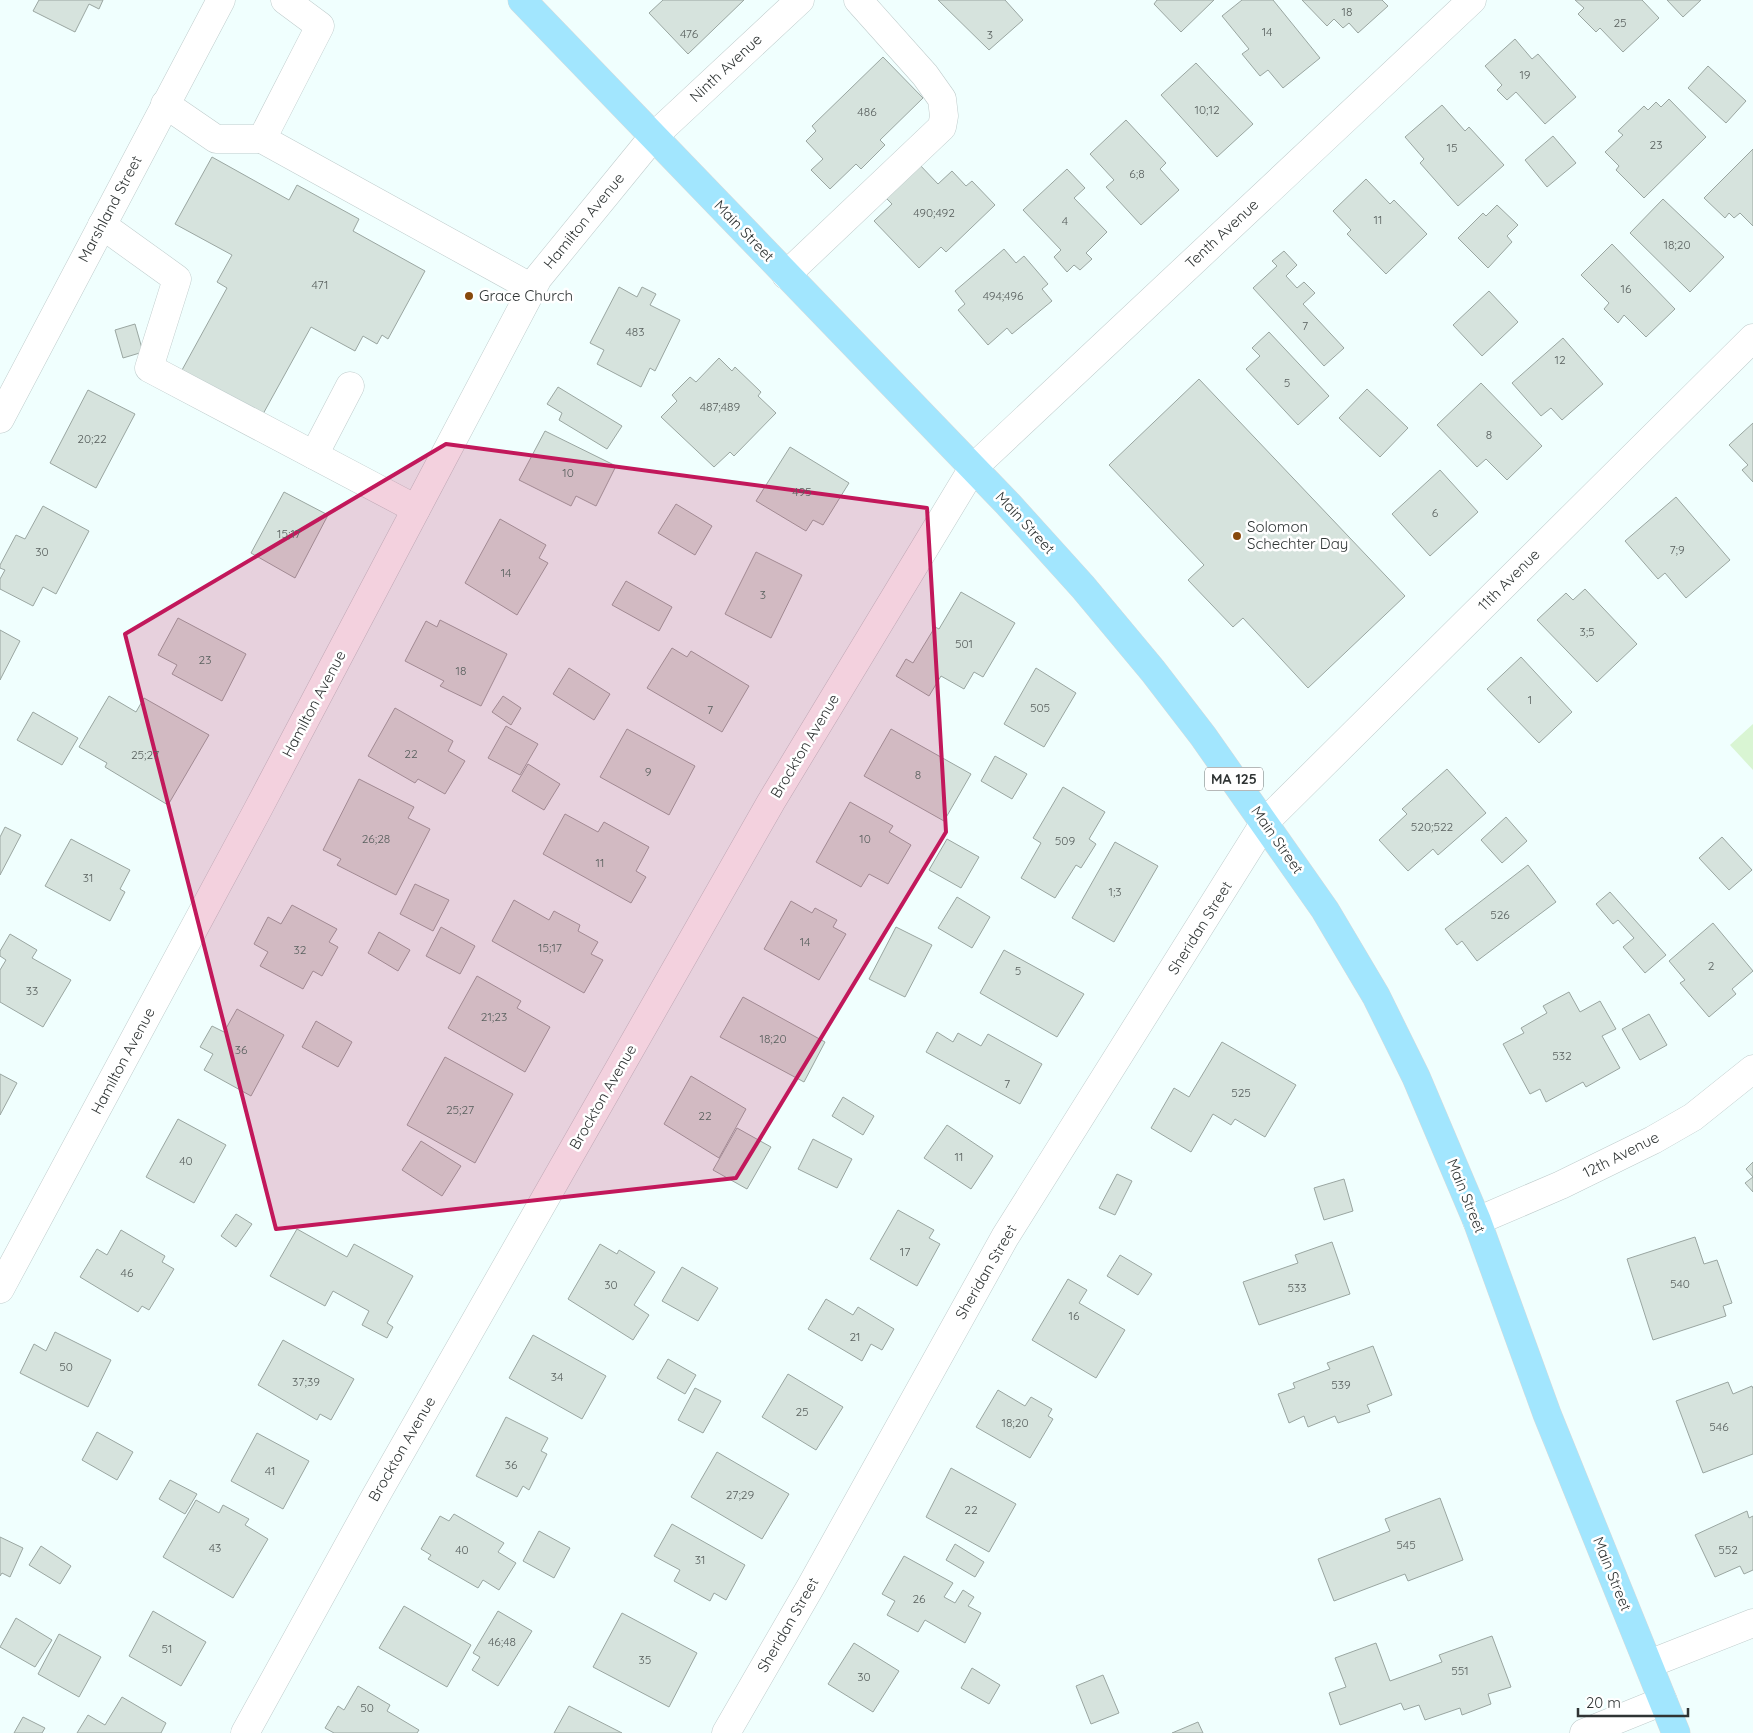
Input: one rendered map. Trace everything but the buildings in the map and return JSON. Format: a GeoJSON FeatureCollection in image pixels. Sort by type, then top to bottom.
{"type":"FeatureCollection","features":[{"type":"Feature","properties":{"kind":"main road","name":"Main Street"},"geometry":{"type":"LineString","coordinates":[[522,0],[972,468],[1083,587],[1153,671],[1203,736],[1325,910],[1376,996],[1416,1078],[1477,1221],[1547,1414],[1676,1733]]}},
{"type":"Feature","properties":{"kind":"street","name":"Marshland Street"},"geometry":{"type":"LineString","coordinates":[[0,419],[221,0]]}},
{"type":"Feature","properties":{"kind":"street"},"geometry":{"type":"LineString","coordinates":[[262,139],[320,26],[284,0]]}},
{"type":"Feature","properties":{"kind":"street","name":"Ninth Avenue"},"geometry":{"type":"LineString","coordinates":[[653,136],[800,0]]}},
{"type":"Feature","properties":{"kind":"street"},"geometry":{"type":"LineString","coordinates":[[786,274],[942,127],[944,116],[942,99],[925,75],[858,0]]}},
{"type":"Feature","properties":{"kind":"street","name":"Tenth Avenue"},"geometry":{"type":"LineString","coordinates":[[972,468],[1472,0]]}},
{"type":"Feature","properties":{"kind":"street"},"geometry":{"type":"LineString","coordinates":[[165,104],[216,139],[262,139],[532,288]]}},
{"type":"Feature","properties":{"kind":"street","name":"Hamilton Avenue"},"geometry":{"type":"LineString","coordinates":[[0,1289],[262,802],[532,288],[538,278],[653,136]]}},
{"type":"Feature","properties":{"kind":"street"},"geometry":{"type":"LineString","coordinates":[[102,225],[177,279],[149,368],[416,509]]}},
{"type":"Feature","properties":{"kind":"street","name":"11th Avenue"},"geometry":{"type":"LineString","coordinates":[[1265,822],[1753,338]]}},
{"type":"Feature","properties":{"kind":"street"},"geometry":{"type":"LineString","coordinates":[[314,456],[350,386]]}},
{"type":"Feature","properties":{"kind":"street","name":"Brockton Avenue"},"geometry":{"type":"LineString","coordinates":[[245,1733],[374,1499],[771,802],[972,468]]}},
{"type":"Feature","properties":{"kind":"street","name":"Sheridan Street"},"geometry":{"type":"LineString","coordinates":[[726,1733],[811,1586],[1005,1237],[1265,822]]}},
{"type":"Feature","properties":{"kind":"street","name":"12th Avenue"},"geometry":{"type":"LineString","coordinates":[[1477,1221],[1561,1186],[1653,1140],[1693,1117],[1753,1069]]}},
{"type":"Feature","properties":{"kind":"street"},"geometry":{"type":"LineString","coordinates":[[1649,1664],[1753,1623]]}},
{"type":"Feature","properties":{"kind":"street"},"geometry":{"type":"LineString","coordinates":[[1584,1733],[1663,1701]]}},
{"type":"Feature","properties":{"kind":"highlighted area"},"geometry":{"type":"Polygon","coordinates":[[[446,444],[927,508],[946,832],[736,1178],[276,1229],[125,634],[446,444]]]}},
{"type":"Feature","properties":{"kind":"green space"},"geometry":{"type":"Polygon","coordinates":[[[1753,724],[1753,770],[1730,745],[1753,724]]]}},
{"type":"Feature","properties":{"kind":"place","name":"Grace Church"},"geometry":{"type":"Point","coordinates":[469,296]}},
{"type":"Feature","properties":{"kind":"place","name":"Solomon Schechter Day"},"geometry":{"type":"Point","coordinates":[1237,536]}}]}
